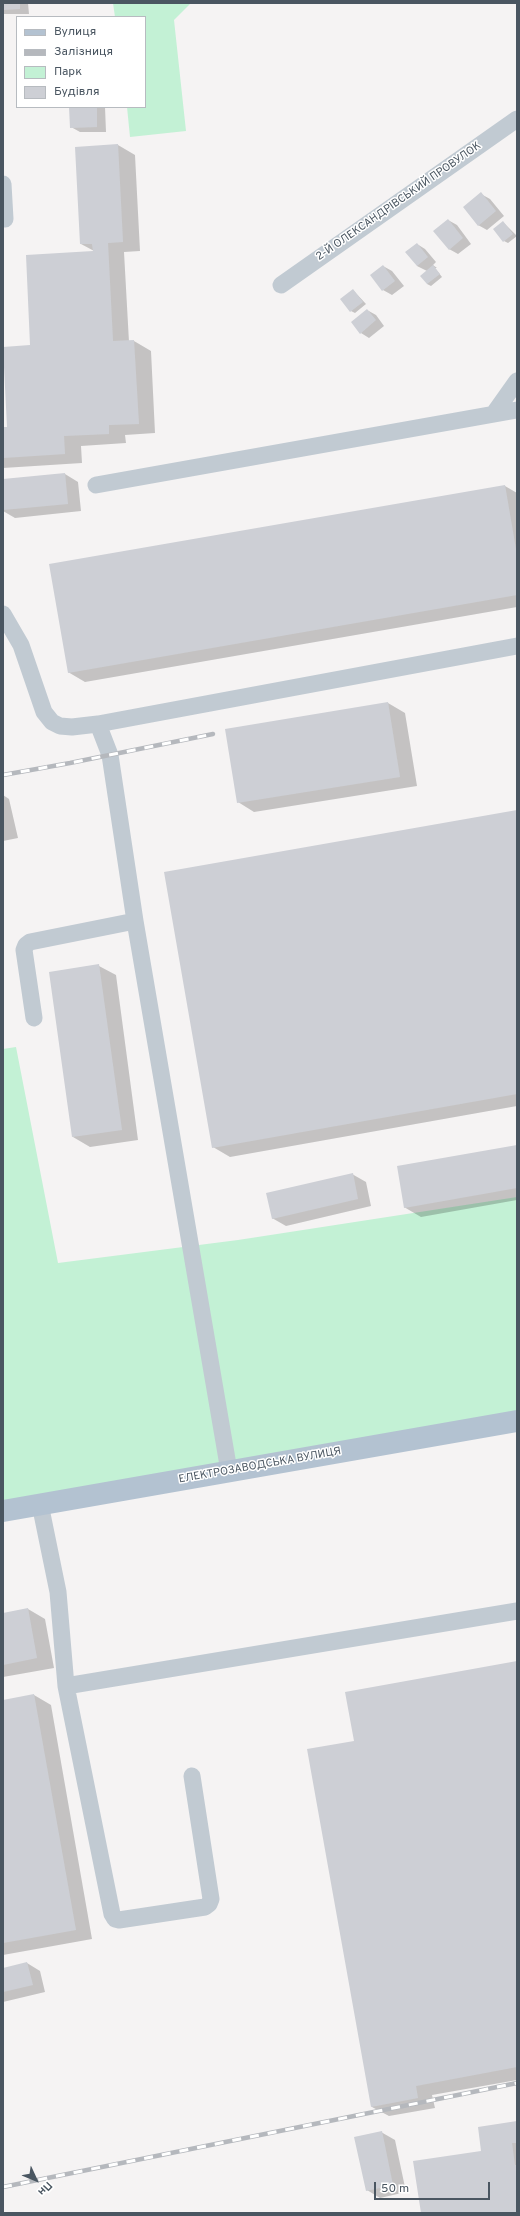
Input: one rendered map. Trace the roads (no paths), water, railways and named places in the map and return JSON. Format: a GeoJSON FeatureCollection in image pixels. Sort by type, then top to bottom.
{"type":"FeatureCollection","features":[{"type":"Feature","properties":{"kind":"main road","name":"ЕЛЕКТРОЗАВОДСЬКА ВУЛИЦЯ"},"geometry":{"type":"LineString","coordinates":[[3,1510],[517,1421]]}},
{"type":"Feature","properties":{"kind":"street","name":"2-Й ОЛЕКСАНДРІВСЬКИЙ ПРОВУЛОК"},"geometry":{"type":"LineString","coordinates":[[281,285],[517,119]]}},
{"type":"Feature","properties":{"kind":"street"},"geometry":{"type":"LineString","coordinates":[[3,184],[5,219]]}},
{"type":"Feature","properties":{"kind":"street"},"geometry":{"type":"LineString","coordinates":[[495,412],[517,381]]}},
{"type":"Feature","properties":{"kind":"street"},"geometry":{"type":"LineString","coordinates":[[96,485],[495,412],[517,410]]}},
{"type":"Feature","properties":{"kind":"street"},"geometry":{"type":"LineString","coordinates":[[3,614],[21,645],[44,712],[52,722],[60,726],[72,728],[517,646]]}},
{"type":"Feature","properties":{"kind":"street"},"geometry":{"type":"LineString","coordinates":[[98,724],[110,755],[136,921],[229,1471]]}},
{"type":"Feature","properties":{"kind":"street"},"geometry":{"type":"LineString","coordinates":[[34,1018],[24,950],[26,945],[30,942],[136,921]]}},
{"type":"Feature","properties":{"kind":"street"},"geometry":{"type":"LineString","coordinates":[[40,1504],[58,1592],[66,1686],[114,1919],[120,1920],[197,1908],[209,1904],[211,1899],[192,1776]]}},
{"type":"Feature","properties":{"kind":"street"},"geometry":{"type":"LineString","coordinates":[[66,1686],[517,1611]]}},
{"type":"Feature","properties":{"kind":"railway"},"geometry":{"type":"LineString","coordinates":[[3,775],[213,734]]}},
{"type":"Feature","properties":{"kind":"railway"},"geometry":{"type":"LineString","coordinates":[[3,2187],[517,2083]]}}]}
